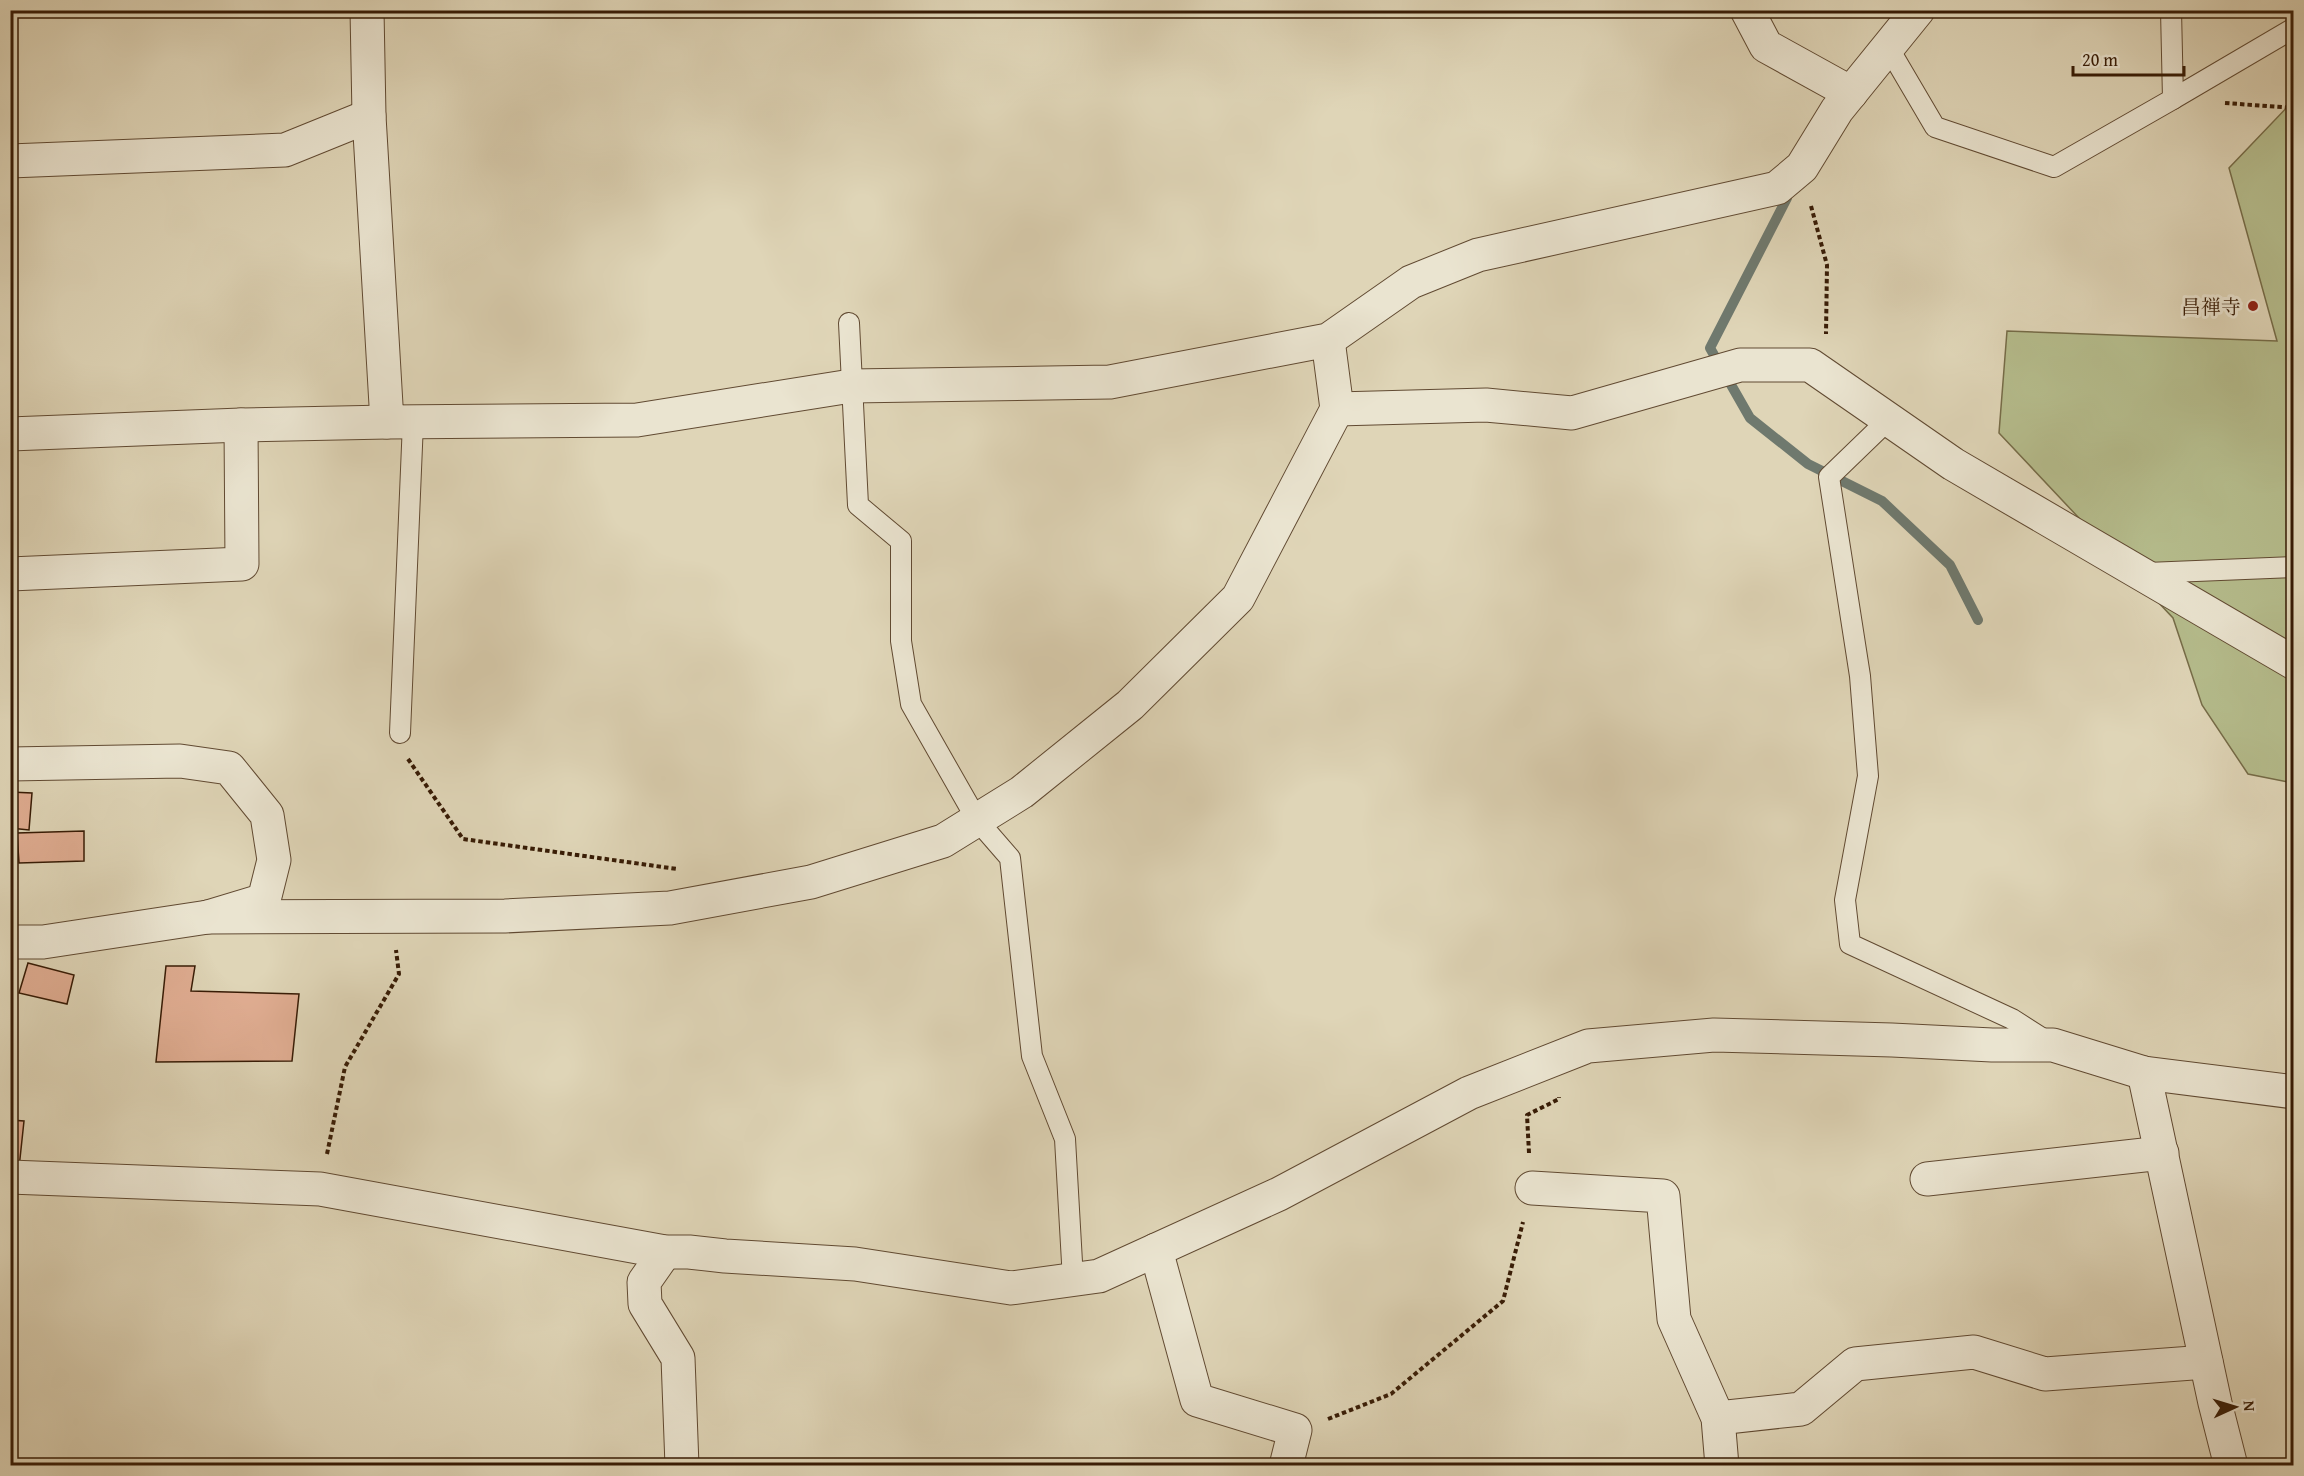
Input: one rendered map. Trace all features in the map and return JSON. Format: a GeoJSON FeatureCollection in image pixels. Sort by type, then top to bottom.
{"type":"FeatureCollection","features":[{"type":"Feature","properties":{"kind":"street"},"geometry":{"type":"LineString","coordinates":[[367,10],[369,116],[400,422]]}},
{"type":"Feature","properties":{"kind":"street"},"geometry":{"type":"LineString","coordinates":[[1747,10],[1766,46],[1851,93]]}},
{"type":"Feature","properties":{"kind":"street"},"geometry":{"type":"LineString","coordinates":[[10,434],[242,425],[637,420],[851,386],[1110,382],[1328,340],[1410,282],[1478,255],[1777,188],[1802,167],[1837,110],[1918,10]]}},
{"type":"Feature","properties":{"kind":"street"},"geometry":{"type":"LineString","coordinates":[[10,161],[285,150],[369,116]]}},
{"type":"Feature","properties":{"kind":"street"},"geometry":{"type":"LineString","coordinates":[[208,917],[505,916],[670,908],[811,882],[943,841],[1022,792],[1130,705],[1238,598],[1337,409],[1328,340]]}},
{"type":"Feature","properties":{"kind":"street"},"geometry":{"type":"LineString","coordinates":[[1337,409],[1486,405],[1572,413],[1740,365],[1810,365],[1953,464],[2294,663]]}},
{"type":"Feature","properties":{"kind":"street"},"geometry":{"type":"LineString","coordinates":[[10,574],[242,564],[242,425]]}},
{"type":"Feature","properties":{"kind":"street"},"geometry":{"type":"LineString","coordinates":[[10,764],[180,761],[229,768],[267,814],[274,860],[264,900],[208,917],[44,942],[10,942]]}},
{"type":"Feature","properties":{"kind":"street"},"geometry":{"type":"LineString","coordinates":[[10,1177],[320,1189],[665,1252],[855,1264],[1011,1288],[1099,1276],[1279,1194],[1469,1093],[1588,1046],[1714,1035],[2053,1045],[2144,1073],[2294,1092]]}},
{"type":"Feature","properties":{"kind":"street"},"geometry":{"type":"LineString","coordinates":[[2144,1073],[2206,1362],[2231,1466]]}},
{"type":"Feature","properties":{"kind":"street"},"geometry":{"type":"LineString","coordinates":[[1927,1179],[2162,1154]]}},
{"type":"Feature","properties":{"kind":"street"},"geometry":{"type":"LineString","coordinates":[[1532,1188],[1663,1196],[1674,1319],[1718,1418],[1722,1466]]}},
{"type":"Feature","properties":{"kind":"street"},"geometry":{"type":"LineString","coordinates":[[1156,1250],[1197,1400],[1295,1430],[1286,1466]]}},
{"type":"Feature","properties":{"kind":"street"},"geometry":{"type":"LineString","coordinates":[[665,1252],[644,1282],[645,1305],[678,1358],[682,1466]]}},
{"type":"Feature","properties":{"kind":"street"},"geometry":{"type":"LineString","coordinates":[[1718,1418],[1801,1409],[1854,1364],[1974,1352],[2045,1374],[2206,1362]]}},
{"type":"Feature","properties":{"kind":"lane"},"geometry":{"type":"LineString","coordinates":[[2171,10],[2173,99]]}},
{"type":"Feature","properties":{"kind":"lane"},"geometry":{"type":"LineString","coordinates":[[1888,47],[1935,127],[2054,167],[2294,28]]}},
{"type":"Feature","properties":{"kind":"lane"},"geometry":{"type":"LineString","coordinates":[[849,323],[858,505],[901,541],[901,641],[911,704],[977,820],[1010,858],[1032,1056],[1065,1139],[1073,1280]]}},
{"type":"Feature","properties":{"kind":"lane"},"geometry":{"type":"LineString","coordinates":[[1888,420],[1829,477],[1860,676],[1868,776],[1845,900],[1850,944],[2012,1019],[2053,1045]]}},
{"type":"Feature","properties":{"kind":"lane"},"geometry":{"type":"LineString","coordinates":[[400,422],[400,733]]}},
{"type":"Feature","properties":{"kind":"lane"},"geometry":{"type":"LineString","coordinates":[[2141,573],[2294,567]]}},
{"type":"Feature","properties":{"kind":"path"},"geometry":{"type":"LineString","coordinates":[[2173,99],[2294,108]]}},
{"type":"Feature","properties":{"kind":"path"},"geometry":{"type":"LineString","coordinates":[[1802,167],[1827,265],[1828,323],[1822,374]]}},
{"type":"Feature","properties":{"kind":"path"},"geometry":{"type":"LineString","coordinates":[[400,733],[402,750],[463,839],[687,870]]}},
{"type":"Feature","properties":{"kind":"path"},"geometry":{"type":"LineString","coordinates":[[320,1189],[345,1067],[399,974],[396,950],[386,946]]}},
{"type":"Feature","properties":{"kind":"path"},"geometry":{"type":"LineString","coordinates":[[1295,1430],[1391,1394],[1503,1301],[1532,1188],[1527,1115],[1559,1100],[1566,1054]]}},
{"type":"Feature","properties":{"kind":"green space"},"geometry":{"type":"Polygon","coordinates":[[[2293,101],[2293,783],[2248,774],[2202,705],[2173,618],[1999,433],[2007,331],[2277,341],[2229,168],[2293,101]]]}},
{"type":"Feature","properties":{"kind":"building"},"geometry":{"type":"Polygon","coordinates":[[[10,792],[32,793],[29,830],[10,828],[10,792]]]}},
{"type":"Feature","properties":{"kind":"building"},"geometry":{"type":"Polygon","coordinates":[[[84,831],[84,861],[19,863],[17,833],[84,831]]]}},
{"type":"Feature","properties":{"kind":"building"},"geometry":{"type":"Polygon","coordinates":[[[28,963],[74,975],[67,1004],[19,993],[28,963]]]}},
{"type":"Feature","properties":{"kind":"building"},"geometry":{"type":"Polygon","coordinates":[[[166,966],[195,966],[191,991],[299,994],[292,1061],[156,1062],[166,966]]]}},
{"type":"Feature","properties":{"kind":"building"},"geometry":{"type":"Polygon","coordinates":[[[10,1120],[24,1121],[19,1168],[10,1167],[10,1120]]]}},
{"type":"Feature","properties":{"kind":"waterway"},"geometry":{"type":"LineString","coordinates":[[1787,198],[1710,348],[1750,418],[1808,464],[1882,501],[1950,565],[1978,620]]}},
{"type":"Feature","properties":{"kind":"place","name":"昌禅寺"},"geometry":{"type":"Point","coordinates":[2253,306]}}]}
